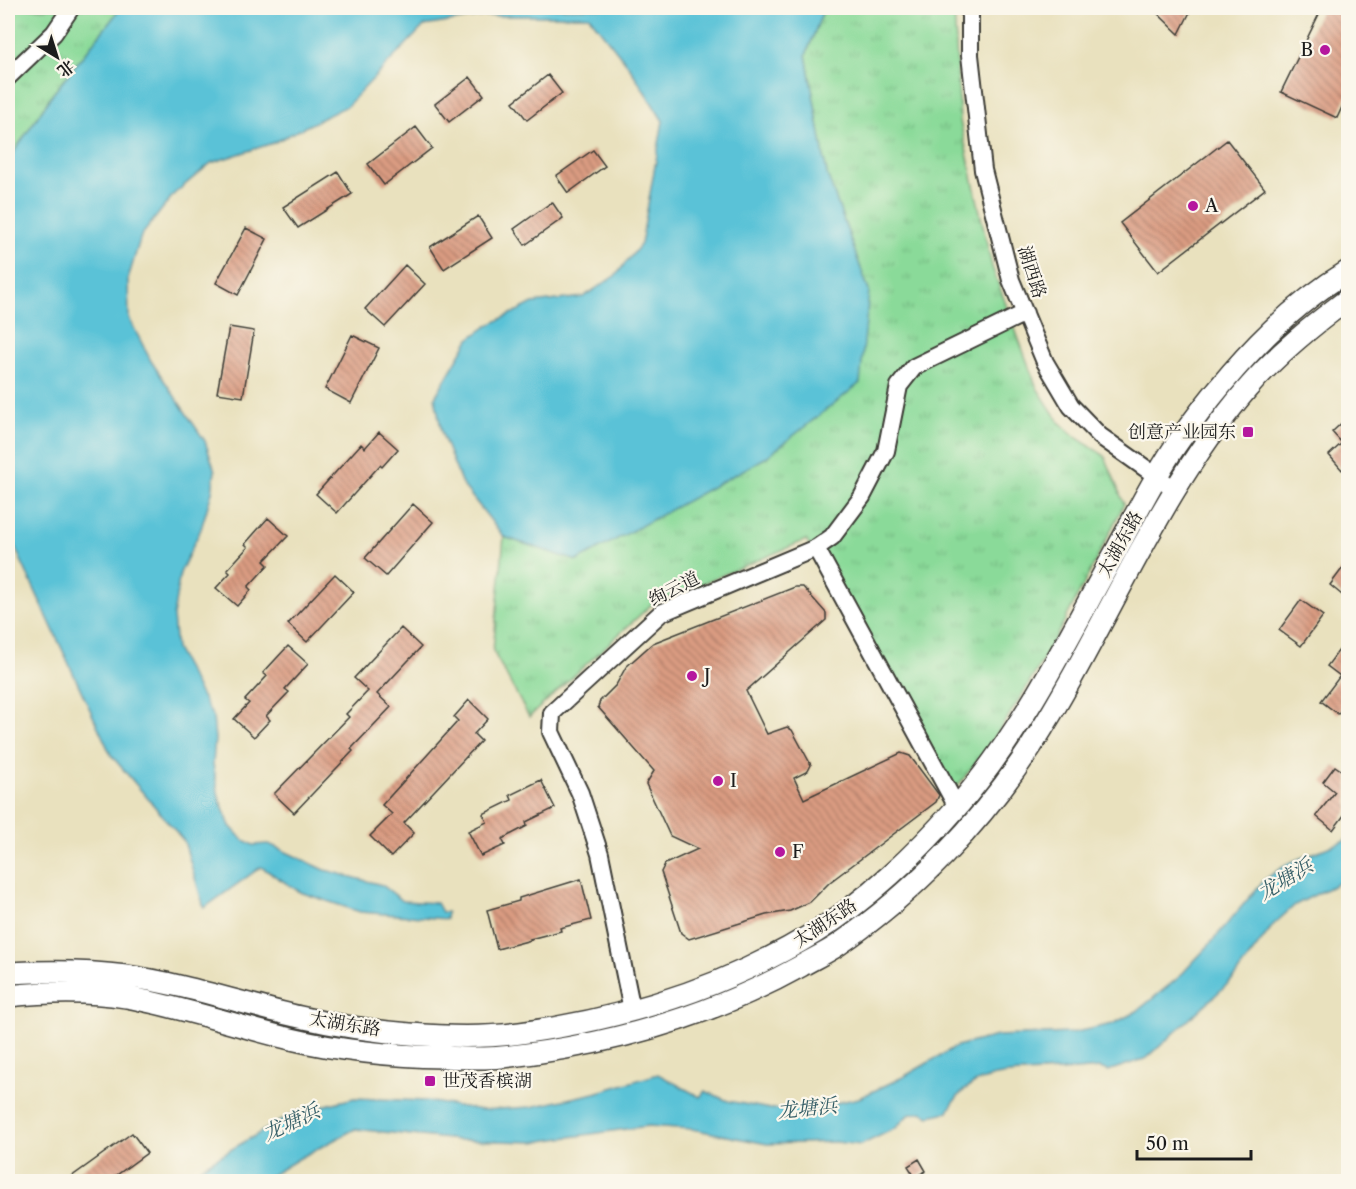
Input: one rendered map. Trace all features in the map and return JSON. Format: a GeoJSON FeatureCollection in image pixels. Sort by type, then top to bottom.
{"type":"FeatureCollection","features":[{"type":"Feature","properties":{"kind":"main road","name":"太湖东路"},"geometry":{"type":"LineString","coordinates":[[8,974],[53,970],[128,976],[304,1018],[407,1033],[461,1036],[515,1034],[573,1025],[632,1010],[722,981],[770,958],[819,930],[873,889],[917,849],[957,807],[993,760],[1037,693],[1175,447],[1233,370],[1283,321],[1348,271]]}},
{"type":"Feature","properties":{"kind":"main road","name":"太湖东路"},"geometry":{"type":"LineString","coordinates":[[8,996],[63,992],[125,997],[294,1040],[347,1050],[408,1057],[499,1058],[573,1047],[656,1028],[729,1002],[779,978],[835,947],[888,908],[973,823],[1032,744],[1193,459],[1248,388],[1299,336],[1348,299]]}},
{"type":"Feature","properties":{"kind":"street"},"geometry":{"type":"LineString","coordinates":[[8,77],[54,33],[72,8]]}},
{"type":"Feature","properties":{"kind":"street","name":"湖西路"},"geometry":{"type":"LineString","coordinates":[[970,8],[970,55],[983,170],[1011,280],[1045,362],[1071,406],[1100,436],[1176,490]]}},
{"type":"Feature","properties":{"kind":"street","name":"绚云道"},"geometry":{"type":"LineString","coordinates":[[632,1010],[600,854],[580,793],[551,732],[552,713],[661,613],[816,548],[832,537],[866,488],[886,451],[899,386],[914,367],[1025,313]]}},
{"type":"Feature","properties":{"kind":"street"},"geometry":{"type":"LineString","coordinates":[[816,548],[957,807]]}},
{"type":"Feature","properties":{"kind":"street"},"geometry":{"type":"LineString","coordinates":[[494,1035],[499,1058]]}},
{"type":"Feature","properties":{"kind":"green space"},"geometry":{"type":"Polygon","coordinates":[[[8,8],[121,8],[52,95],[8,161],[8,8]]]}},
{"type":"Feature","properties":{"kind":"green space"},"geometry":{"type":"Polygon","coordinates":[[[824,8],[954,8],[960,121],[992,267],[1037,388],[1059,422],[1077,438],[1105,456],[1124,504],[1077,598],[1043,659],[1007,719],[948,798],[806,540],[651,605],[529,717],[493,651],[504,537],[577,561],[869,291],[827,174],[806,55],[824,8]]]}},
{"type":"Feature","properties":{"kind":"water"},"geometry":{"type":"Polygon","coordinates":[[[121,8],[824,8],[806,55],[827,174],[869,291],[860,383],[765,458],[577,561],[504,537],[462,484],[442,434],[435,397],[469,339],[489,325],[533,303],[583,297],[616,275],[641,244],[663,121],[630,68],[589,16],[484,16],[424,26],[347,106],[273,143],[211,163],[174,194],[141,236],[128,279],[129,318],[151,361],[205,441],[215,471],[212,492],[201,529],[180,573],[173,616],[176,649],[213,717],[215,739],[213,764],[219,798],[230,826],[242,839],[253,845],[269,844],[325,870],[382,885],[403,901],[437,903],[442,912],[447,912],[446,919],[360,912],[300,892],[261,867],[204,908],[184,841],[111,755],[8,532],[8,161],[52,95],[121,8]]]}},
{"type":"Feature","properties":{"kind":"water","name":"龙塘浜"},"geometry":{"type":"Polygon","coordinates":[[[1348,839],[1348,878],[1295,905],[1274,924],[1233,979],[1147,1058],[1108,1071],[1100,1068],[999,1075],[987,1078],[965,1090],[948,1112],[929,1116],[922,1112],[908,1115],[896,1128],[861,1145],[836,1142],[767,1144],[692,1129],[648,1126],[534,1142],[458,1140],[355,1129],[262,1181],[245,1179],[242,1182],[181,1181],[294,1113],[354,1098],[426,1101],[482,1110],[531,1107],[595,1093],[658,1074],[700,1097],[705,1091],[728,1101],[770,1109],[813,1108],[859,1098],[905,1076],[957,1046],[997,1036],[1071,1033],[1113,1024],[1137,1011],[1178,978],[1264,880],[1289,863],[1348,839]]]}},
{"type":"Feature","properties":{"kind":"building"},"geometry":{"type":"Polygon","coordinates":[[[1152,8],[1192,8],[1179,34],[1152,8]]]}},
{"type":"Feature","properties":{"kind":"building","name":"B"},"geometry":{"type":"Polygon","coordinates":[[[1322,8],[1348,8],[1348,94],[1337,118],[1281,92],[1322,8]]]}},
{"type":"Feature","properties":{"kind":"building"},"geometry":{"type":"Polygon","coordinates":[[[548,75],[562,93],[527,120],[513,102],[548,75]]]}},
{"type":"Feature","properties":{"kind":"building"},"geometry":{"type":"Polygon","coordinates":[[[470,77],[484,95],[449,122],[435,104],[470,77]]]}},
{"type":"Feature","properties":{"kind":"building"},"geometry":{"type":"Polygon","coordinates":[[[416,127],[432,148],[384,185],[368,164],[416,127]]]}},
{"type":"Feature","properties":{"kind":"building","name":"A"},"geometry":{"type":"Polygon","coordinates":[[[1227,140],[1265,189],[1158,272],[1120,223],[1227,140]]]}},
{"type":"Feature","properties":{"kind":"building"},"geometry":{"type":"Polygon","coordinates":[[[593,150],[605,166],[568,193],[556,176],[593,150]]]}},
{"type":"Feature","properties":{"kind":"building"},"geometry":{"type":"Polygon","coordinates":[[[338,172],[352,194],[298,228],[283,207],[338,172]]]}},
{"type":"Feature","properties":{"kind":"building"},"geometry":{"type":"Polygon","coordinates":[[[552,202],[563,218],[525,245],[514,229],[552,202]]]}},
{"type":"Feature","properties":{"kind":"building"},"geometry":{"type":"Polygon","coordinates":[[[478,216],[492,238],[444,269],[430,247],[478,216]]]}},
{"type":"Feature","properties":{"kind":"building"},"geometry":{"type":"Polygon","coordinates":[[[246,228],[267,239],[238,295],[216,283],[246,228]]]}},
{"type":"Feature","properties":{"kind":"building"},"geometry":{"type":"Polygon","coordinates":[[[405,265],[425,284],[385,327],[365,309],[405,265]]]}},
{"type":"Feature","properties":{"kind":"building"},"geometry":{"type":"Polygon","coordinates":[[[229,327],[254,331],[243,397],[217,393],[229,327]]]}},
{"type":"Feature","properties":{"kind":"building"},"geometry":{"type":"Polygon","coordinates":[[[352,335],[379,348],[351,403],[325,389],[352,335]]]}},
{"type":"Feature","properties":{"kind":"building"},"geometry":{"type":"Polygon","coordinates":[[[1348,417],[1348,464],[1342,470],[1329,455],[1342,443],[1332,432],[1348,417]]]}},
{"type":"Feature","properties":{"kind":"building"},"geometry":{"type":"Polygon","coordinates":[[[379,432],[398,449],[382,467],[380,465],[337,513],[316,494],[361,444],[365,448],[379,432]]]}},
{"type":"Feature","properties":{"kind":"building"},"geometry":{"type":"Polygon","coordinates":[[[413,504],[433,522],[386,576],[365,558],[413,504]]]}},
{"type":"Feature","properties":{"kind":"building"},"geometry":{"type":"Polygon","coordinates":[[[268,518],[288,536],[264,561],[268,565],[248,587],[251,590],[237,606],[216,588],[230,573],[227,570],[248,547],[245,544],[268,518]]]}},
{"type":"Feature","properties":{"kind":"building"},"geometry":{"type":"Polygon","coordinates":[[[1348,561],[1348,600],[1330,585],[1348,561]]]}},
{"type":"Feature","properties":{"kind":"building"},"geometry":{"type":"Polygon","coordinates":[[[335,574],[354,592],[307,642],[288,624],[335,574]]]}},
{"type":"Feature","properties":{"kind":"building"},"geometry":{"type":"Polygon","coordinates":[[[795,587],[803,587],[826,613],[826,620],[746,691],[767,734],[787,727],[792,730],[811,765],[808,771],[794,778],[804,799],[901,753],[910,756],[939,795],[936,802],[830,882],[810,902],[790,911],[766,915],[689,939],[681,933],[661,872],[665,864],[698,849],[670,836],[646,784],[654,771],[598,707],[600,701],[616,685],[626,667],[653,643],[795,587]]]}},
{"type":"Feature","properties":{"kind":"building"},"geometry":{"type":"Polygon","coordinates":[[[1301,600],[1323,616],[1301,646],[1279,630],[1301,600]]]}},
{"type":"Feature","properties":{"kind":"building"},"geometry":{"type":"Polygon","coordinates":[[[401,628],[421,647],[377,694],[391,707],[294,813],[274,794],[349,717],[346,714],[368,691],[354,678],[401,628]]]}},
{"type":"Feature","properties":{"kind":"building"},"geometry":{"type":"Polygon","coordinates":[[[288,646],[308,664],[285,689],[289,692],[266,716],[270,720],[254,737],[234,719],[249,703],[245,700],[267,676],[263,673],[288,646]]]}},
{"type":"Feature","properties":{"kind":"building"},"geometry":{"type":"Polygon","coordinates":[[[1339,650],[1348,657],[1348,700],[1338,714],[1321,701],[1340,676],[1327,666],[1339,650]]]}},
{"type":"Feature","properties":{"kind":"building"},"geometry":{"type":"Polygon","coordinates":[[[469,700],[488,719],[474,734],[481,741],[404,823],[414,833],[391,857],[370,836],[392,814],[382,805],[458,721],[454,717],[469,700]]]}},
{"type":"Feature","properties":{"kind":"building"},"geometry":{"type":"Polygon","coordinates":[[[1335,766],[1348,775],[1348,810],[1333,830],[1316,816],[1335,792],[1323,782],[1335,766]]]}},
{"type":"Feature","properties":{"kind":"building"},"geometry":{"type":"Polygon","coordinates":[[[541,780],[555,808],[526,822],[527,826],[502,839],[505,845],[481,856],[468,831],[487,822],[483,814],[512,800],[510,795],[541,780]]]}},
{"type":"Feature","properties":{"kind":"building"},"geometry":{"type":"Polygon","coordinates":[[[581,879],[591,920],[497,949],[487,910],[581,879]]]}},
{"type":"Feature","properties":{"kind":"building"},"geometry":{"type":"Polygon","coordinates":[[[132,1133],[147,1153],[107,1182],[64,1182],[132,1133]]]}},
{"type":"Feature","properties":{"kind":"building"},"geometry":{"type":"Polygon","coordinates":[[[919,1159],[926,1171],[915,1177],[908,1166],[919,1159]]]}},
{"type":"Feature","properties":{"kind":"place","name":"B"},"geometry":{"type":"Point","coordinates":[1325,50]}},
{"type":"Feature","properties":{"kind":"place","name":"A"},"geometry":{"type":"Point","coordinates":[1193,206]}},
{"type":"Feature","properties":{"kind":"place","name":"创意产业园东"},"geometry":{"type":"Point","coordinates":[1248,432]}},
{"type":"Feature","properties":{"kind":"place","name":"J"},"geometry":{"type":"Point","coordinates":[692,676]}},
{"type":"Feature","properties":{"kind":"place","name":"I"},"geometry":{"type":"Point","coordinates":[718,781]}},
{"type":"Feature","properties":{"kind":"place","name":"F"},"geometry":{"type":"Point","coordinates":[780,852]}},
{"type":"Feature","properties":{"kind":"place","name":"世茂香槟湖"},"geometry":{"type":"Point","coordinates":[430,1081]}}]}
